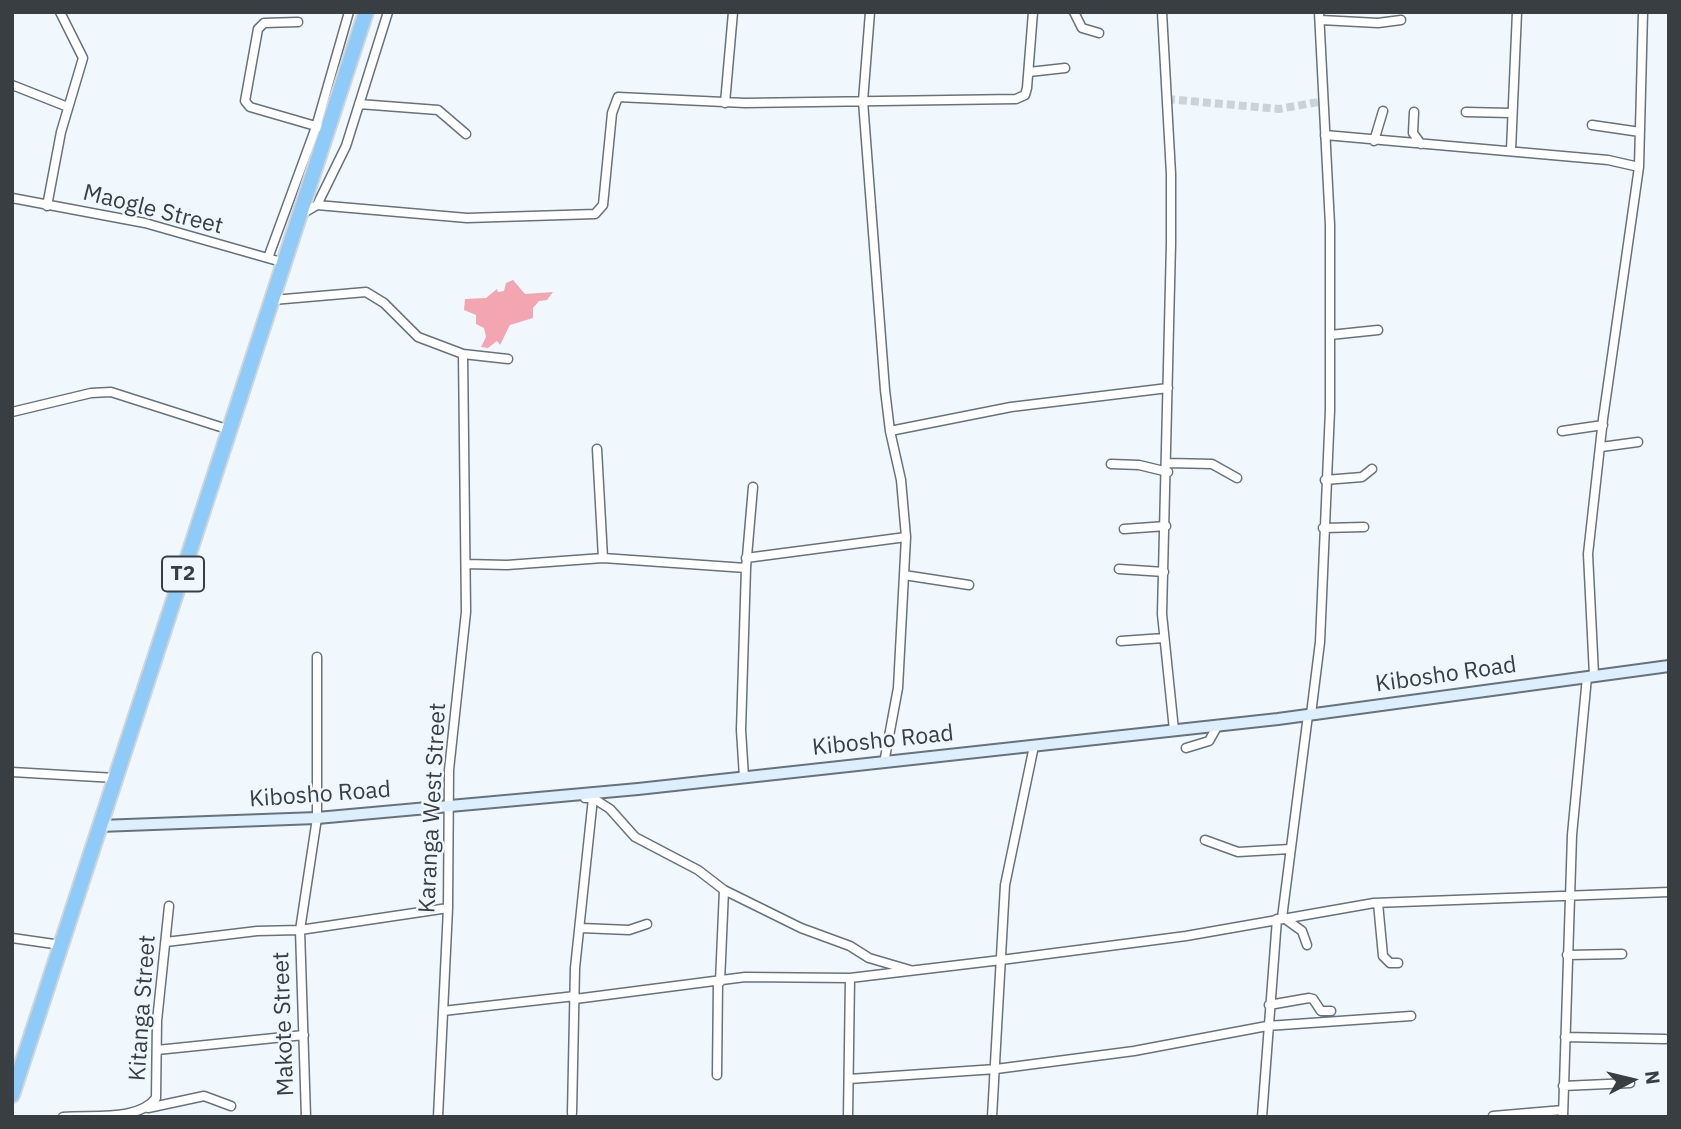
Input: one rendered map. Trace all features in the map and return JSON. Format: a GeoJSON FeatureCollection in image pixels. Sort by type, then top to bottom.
{"type":"FeatureCollection","features":[{"type":"Feature","properties":{"kind":"highway","name":"T2"},"geometry":{"type":"LineString","coordinates":[[12,1096],[285,263],[322,128],[366,12]]}},
{"type":"Feature","properties":{"kind":"street"},"geometry":{"type":"LineString","coordinates":[[47,206],[68,107],[83,58],[60,12]]}},
{"type":"Feature","properties":{"kind":"street"},"geometry":{"type":"LineString","coordinates":[[268,258],[322,128],[349,12]]}},
{"type":"Feature","properties":{"kind":"street"},"geometry":{"type":"LineString","coordinates":[[300,215],[317,205],[346,145],[388,12]]}},
{"type":"Feature","properties":{"kind":"street"},"geometry":{"type":"LineString","coordinates":[[725,103],[733,12]]}},
{"type":"Feature","properties":{"kind":"street"},"geometry":{"type":"LineString","coordinates":[[870,12],[863,101],[890,430],[901,480],[906,537],[898,688],[884,763]]}},
{"type":"Feature","properties":{"kind":"street"},"geometry":{"type":"LineString","coordinates":[[317,205],[467,219],[595,215],[603,205],[612,113],[618,97],[725,103],[1016,99],[1025,95],[1033,12]]}},
{"type":"Feature","properties":{"kind":"street"},"geometry":{"type":"LineString","coordinates":[[1074,12],[1082,28],[1099,33]]}},
{"type":"Feature","properties":{"kind":"street"},"geometry":{"type":"LineString","coordinates":[[1163,12],[1171,174],[1164,638],[1174,730]]}},
{"type":"Feature","properties":{"kind":"street"},"geometry":{"type":"LineString","coordinates":[[1511,150],[1517,12]]}},
{"type":"Feature","properties":{"kind":"street"},"geometry":{"type":"LineString","coordinates":[[1493,1116],[1563,1113],[1569,898],[1591,676],[1588,554],[1639,167],[1639,56],[1643,12]]}},
{"type":"Feature","properties":{"kind":"street"},"geometry":{"type":"LineString","coordinates":[[1262,1117],[1269,1005],[1320,642],[1330,335],[1330,225],[1320,16],[1378,23],[1401,20]]}},
{"type":"Feature","properties":{"kind":"street"},"geometry":{"type":"LineString","coordinates":[[298,22],[264,23],[258,29],[245,101],[250,107],[322,128]]}},
{"type":"Feature","properties":{"kind":"street"},"geometry":{"type":"LineString","coordinates":[[1029,72],[1065,68]]}},
{"type":"Feature","properties":{"kind":"street"},"geometry":{"type":"LineString","coordinates":[[12,85],[68,107]]}},
{"type":"Feature","properties":{"kind":"street"},"geometry":{"type":"LineString","coordinates":[[359,103],[438,110],[466,134]]}},
{"type":"Feature","properties":{"kind":"street"},"geometry":{"type":"LineString","coordinates":[[1374,141],[1382,111]]}},
{"type":"Feature","properties":{"kind":"street"},"geometry":{"type":"LineString","coordinates":[[1414,112],[1413,133],[1421,145]]}},
{"type":"Feature","properties":{"kind":"street"},"geometry":{"type":"LineString","coordinates":[[1466,112],[1511,113]]}},
{"type":"Feature","properties":{"kind":"street"},"geometry":{"type":"LineString","coordinates":[[1592,125],[1640,132]]}},
{"type":"Feature","properties":{"kind":"street"},"geometry":{"type":"LineString","coordinates":[[1325,135],[1620,161],[1639,167]]}},
{"type":"Feature","properties":{"kind":"street","name":"Maogle Street"},"geometry":{"type":"LineString","coordinates":[[12,198],[145,223],[285,263]]}},
{"type":"Feature","properties":{"kind":"street"},"geometry":{"type":"LineString","coordinates":[[272,300],[372,293],[418,337],[463,354],[508,359]]}},
{"type":"Feature","properties":{"kind":"street"},"geometry":{"type":"LineString","coordinates":[[1330,335],[1377,330]]}},
{"type":"Feature","properties":{"kind":"street","name":"Karanga West Street"},"geometry":{"type":"LineString","coordinates":[[438,1117],[452,737],[466,612],[463,354]]}},
{"type":"Feature","properties":{"kind":"street"},"geometry":{"type":"LineString","coordinates":[[890,430],[1011,407],[1168,388]]}},
{"type":"Feature","properties":{"kind":"street"},"geometry":{"type":"LineString","coordinates":[[12,412],[91,393],[111,392],[230,430]]}},
{"type":"Feature","properties":{"kind":"street"},"geometry":{"type":"LineString","coordinates":[[1562,431],[1603,425]]}},
{"type":"Feature","properties":{"kind":"street"},"geometry":{"type":"LineString","coordinates":[[1601,447],[1639,442]]}},
{"type":"Feature","properties":{"kind":"street"},"geometry":{"type":"LineString","coordinates":[[597,449],[603,558]]}},
{"type":"Feature","properties":{"kind":"street"},"geometry":{"type":"LineString","coordinates":[[1111,464],[1130,463],[1168,468],[1212,464],[1237,478]]}},
{"type":"Feature","properties":{"kind":"street"},"geometry":{"type":"LineString","coordinates":[[1325,480],[1362,477],[1372,469]]}},
{"type":"Feature","properties":{"kind":"street"},"geometry":{"type":"LineString","coordinates":[[744,777],[741,730],[746,558],[753,487]]}},
{"type":"Feature","properties":{"kind":"street"},"geometry":{"type":"LineString","coordinates":[[1124,529],[1166,526]]}},
{"type":"Feature","properties":{"kind":"street"},"geometry":{"type":"LineString","coordinates":[[1323,528],[1364,527]]}},
{"type":"Feature","properties":{"kind":"street"},"geometry":{"type":"LineString","coordinates":[[746,558],[906,537]]}},
{"type":"Feature","properties":{"kind":"street"},"geometry":{"type":"LineString","coordinates":[[466,564],[507,565],[603,558],[746,568]]}},
{"type":"Feature","properties":{"kind":"street"},"geometry":{"type":"LineString","coordinates":[[1119,569],[1164,572]]}},
{"type":"Feature","properties":{"kind":"street"},"geometry":{"type":"LineString","coordinates":[[904,575],[969,585]]}},
{"type":"Feature","properties":{"kind":"street"},"geometry":{"type":"LineString","coordinates":[[1121,641],[1164,638]]}},
{"type":"Feature","properties":{"kind":"street","name":"Makote Street"},"geometry":{"type":"LineString","coordinates":[[306,1117],[300,930],[317,818],[317,657]]}},
{"type":"Feature","properties":{"kind":"street","name":"Kibosho Road"},"geometry":{"type":"LineString","coordinates":[[99,826],[317,818],[884,763],[1309,714],[1669,666]]}},
{"type":"Feature","properties":{"kind":"street"},"geometry":{"type":"LineString","coordinates":[[1186,748],[1209,741],[1218,725]]}},
{"type":"Feature","properties":{"kind":"street"},"geometry":{"type":"LineString","coordinates":[[992,1117],[1010,854],[1033,761],[1034,746]]}},
{"type":"Feature","properties":{"kind":"street"},"geometry":{"type":"LineString","coordinates":[[12,772],[115,778]]}},
{"type":"Feature","properties":{"kind":"street"},"geometry":{"type":"LineString","coordinates":[[533,798],[593,798],[610,809],[635,837],[698,870],[724,890],[801,928],[850,946],[869,958],[910,970]]}},
{"type":"Feature","properties":{"kind":"street"},"geometry":{"type":"LineString","coordinates":[[572,1113],[575,997],[593,798]]}},
{"type":"Feature","properties":{"kind":"street"},"geometry":{"type":"LineString","coordinates":[[1205,840],[1238,852],[1290,849]]}},
{"type":"Feature","properties":{"kind":"street"},"geometry":{"type":"LineString","coordinates":[[717,1074],[724,890]]}},
{"type":"Feature","properties":{"kind":"street"},"geometry":{"type":"LineString","coordinates":[[443,1012],[771,976],[850,978],[1185,936],[1378,903],[1569,898],[1669,892]]}},
{"type":"Feature","properties":{"kind":"street"},"geometry":{"type":"LineString","coordinates":[[1378,903],[1382,956],[1390,963],[1398,963]]}},
{"type":"Feature","properties":{"kind":"street","name":"Kitanga Street"},"geometry":{"type":"LineString","coordinates":[[63,1117],[148,1108],[156,1098],[156,1051],[169,906]]}},
{"type":"Feature","properties":{"kind":"street","name":"Makote Street"},"geometry":{"type":"LineString","coordinates":[[300,930],[447,908]]}},
{"type":"Feature","properties":{"kind":"street"},"geometry":{"type":"LineString","coordinates":[[1281,919],[1302,931],[1307,945]]}},
{"type":"Feature","properties":{"kind":"street"},"geometry":{"type":"LineString","coordinates":[[581,928],[629,930],[647,924]]}},
{"type":"Feature","properties":{"kind":"street"},"geometry":{"type":"LineString","coordinates":[[166,942],[257,931],[300,930]]}},
{"type":"Feature","properties":{"kind":"street"},"geometry":{"type":"LineString","coordinates":[[12,938],[61,944]]}},
{"type":"Feature","properties":{"kind":"street"},"geometry":{"type":"LineString","coordinates":[[1567,955],[1622,954]]}},
{"type":"Feature","properties":{"kind":"street"},"geometry":{"type":"LineString","coordinates":[[848,1117],[850,978]]}},
{"type":"Feature","properties":{"kind":"street"},"geometry":{"type":"LineString","coordinates":[[1269,1005],[1309,998],[1313,999],[1321,1011],[1331,1011]]}},
{"type":"Feature","properties":{"kind":"street"},"geometry":{"type":"LineString","coordinates":[[849,1079],[996,1069],[1134,1051],[1267,1026],[1411,1016]]}},
{"type":"Feature","properties":{"kind":"street"},"geometry":{"type":"LineString","coordinates":[[156,1051],[304,1035]]}},
{"type":"Feature","properties":{"kind":"street"},"geometry":{"type":"LineString","coordinates":[[1565,1037],[1665,1039]]}},
{"type":"Feature","properties":{"kind":"street"},"geometry":{"type":"LineString","coordinates":[[1563,1086],[1630,1083]]}},
{"type":"Feature","properties":{"kind":"street"},"geometry":{"type":"LineString","coordinates":[[148,1108],[204,1096],[231,1105]]}},
{"type":"Feature","properties":{"kind":"shaded area"},"geometry":{"type":"Polygon","coordinates":[[[513,280],[525,294],[553,292],[547,300],[539,301],[533,308],[533,318],[510,325],[500,345],[497,341],[488,348],[481,347],[486,337],[484,328],[476,324],[476,315],[464,310],[465,299],[486,298],[497,289],[498,292],[504,291],[506,283],[513,280]]]}},
{"type":"Feature","properties":{"kind":"tunnel"},"geometry":{"type":"LineString","coordinates":[[1167,99],[1279,109],[1324,101]]}}]}
